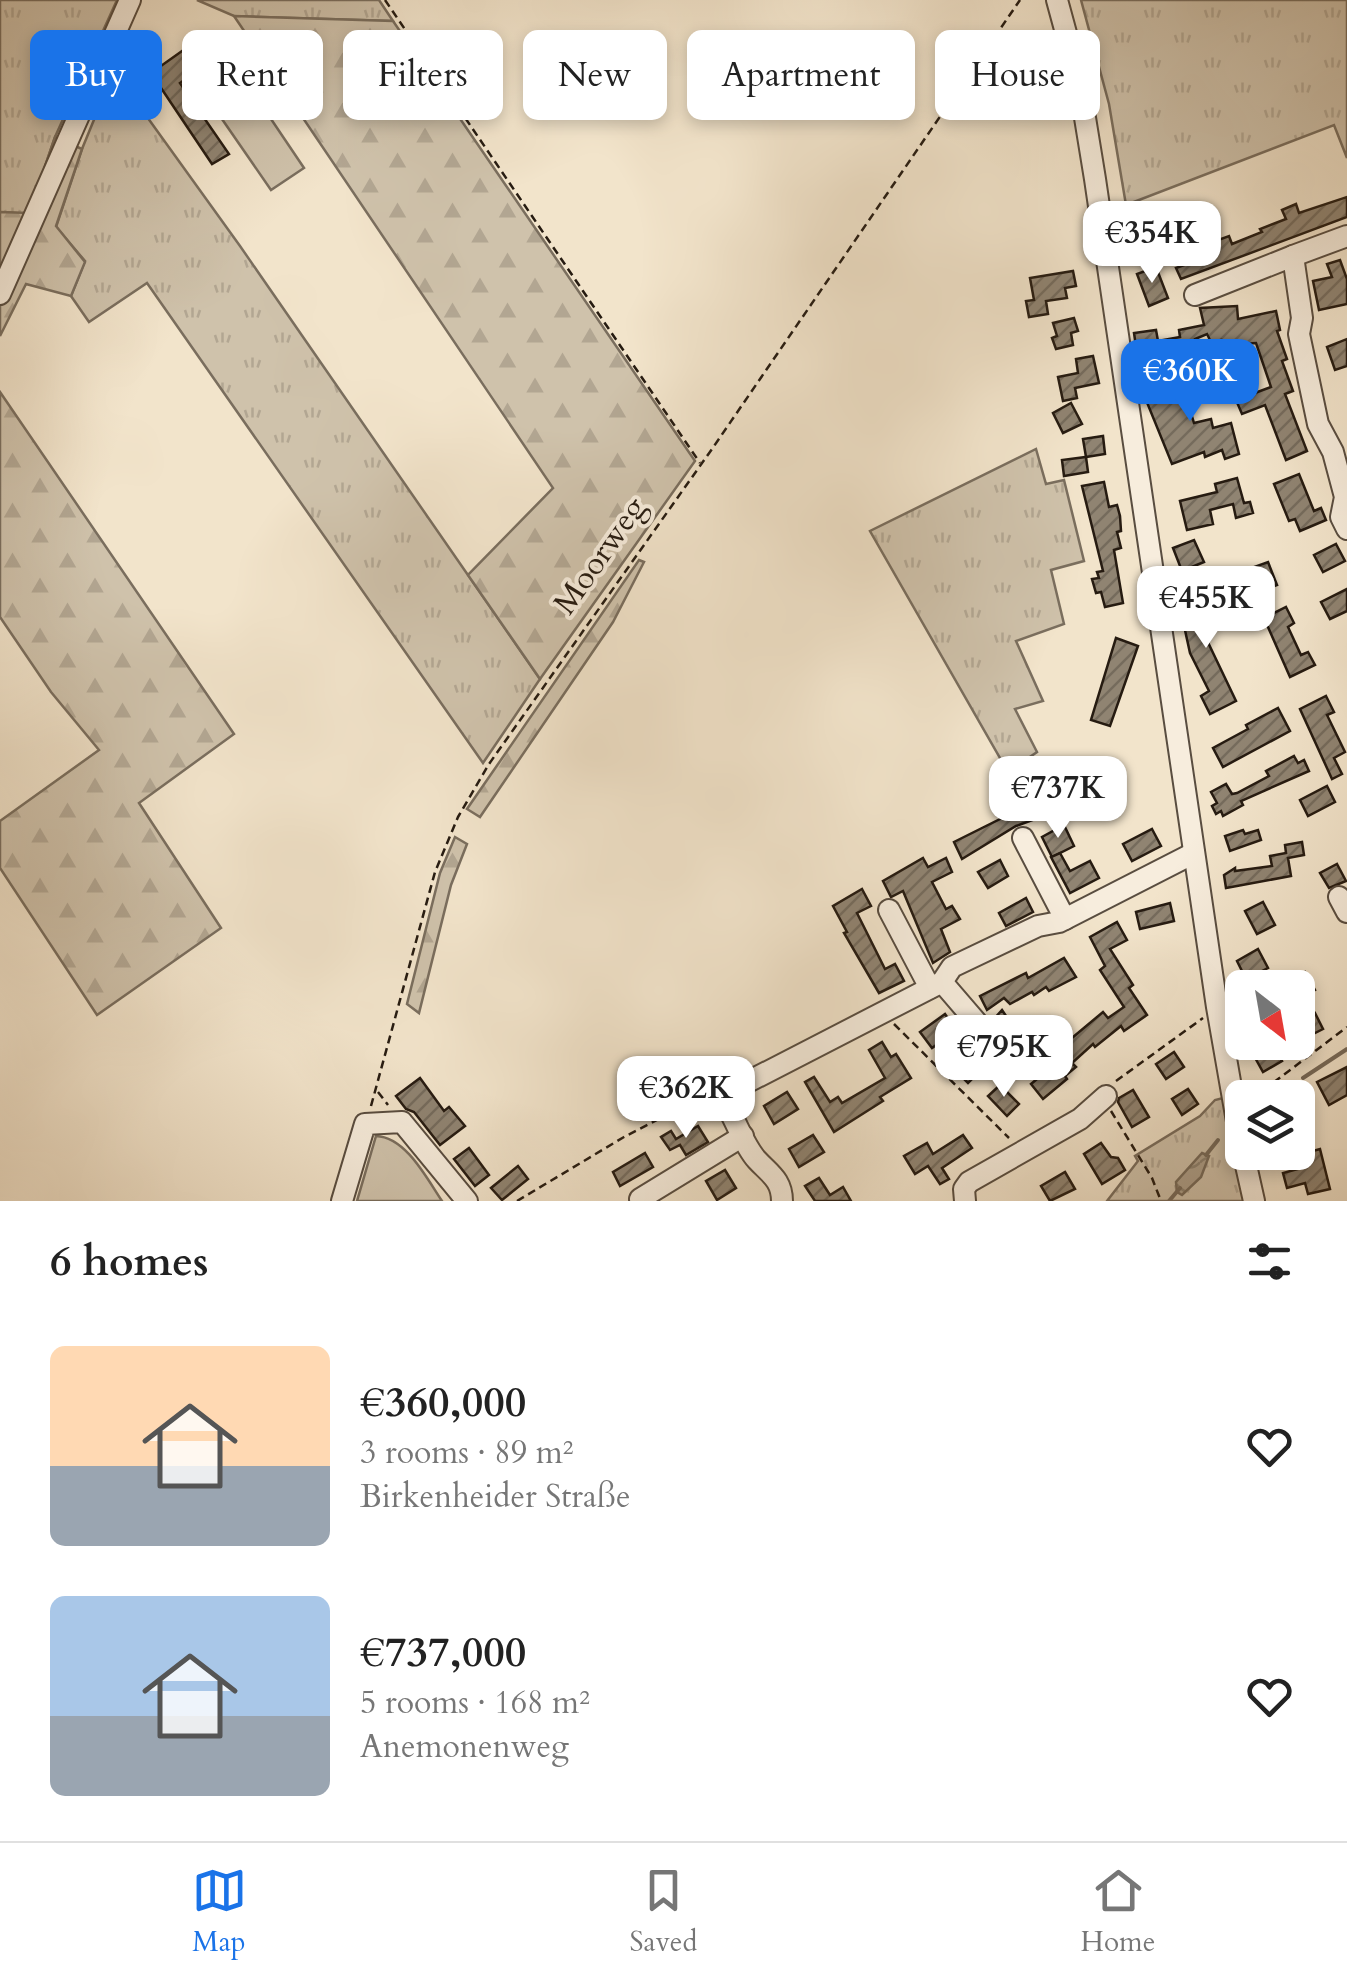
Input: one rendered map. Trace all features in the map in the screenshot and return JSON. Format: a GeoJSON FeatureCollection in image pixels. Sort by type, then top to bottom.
{"type":"FeatureCollection","features":[{"type":"Feature","properties":{"kind":"street"},"geometry":{"type":"LineString","coordinates":[[0,294],[130,0]]}},
{"type":"Feature","properties":{"kind":"street"},"geometry":{"type":"LineString","coordinates":[[1057,0],[1079,81],[1095,180],[1194,854],[1231,1080]]}},
{"type":"Feature","properties":{"kind":"street"},"geometry":{"type":"LineString","coordinates":[[1195,296],[1347,236]]}},
{"type":"Feature","properties":{"kind":"street"},"geometry":{"type":"LineString","coordinates":[[1293,256],[1302,318],[1299,334],[1318,424],[1333,452],[1345,497],[1341,517],[1347,529]]}},
{"type":"Feature","properties":{"kind":"street"},"geometry":{"type":"LineString","coordinates":[[1023,838],[1065,919]]}},
{"type":"Feature","properties":{"kind":"street"},"geometry":{"type":"LineString","coordinates":[[782,1201],[779,1184],[758,1160],[729,1110],[738,1087],[936,985],[952,967],[1038,926],[1065,919],[1194,854]]}},
{"type":"Feature","properties":{"kind":"street"},"geometry":{"type":"LineString","coordinates":[[888,910],[936,985],[996,1046]]}},
{"type":"Feature","properties":{"kind":"street"},"geometry":{"type":"LineString","coordinates":[[966,1201],[964,1190],[969,1182],[1080,1118],[1105,1098]]}},
{"type":"Feature","properties":{"kind":"street"},"geometry":{"type":"LineString","coordinates":[[342,1201],[365,1124],[402,1122],[467,1201]]}},
{"type":"Feature","properties":{"kind":"street"},"geometry":{"type":"LineString","coordinates":[[640,1198],[743,1136]]}},
{"type":"Feature","properties":{"kind":"street"},"geometry":{"type":"LineString","coordinates":[[1247,1170],[1254,1201]]}},
{"type":"Feature","properties":{"kind":"path"},"geometry":{"type":"LineString","coordinates":[[385,0],[701,464]]}},
{"type":"Feature","properties":{"kind":"path","name":"Moorweg"},"geometry":{"type":"LineString","coordinates":[[365,1124],[435,872],[458,817],[489,764],[1020,0]]}},
{"type":"Feature","properties":{"kind":"path"},"geometry":{"type":"LineString","coordinates":[[882,1012],[1022,1150]]}},
{"type":"Feature","properties":{"kind":"path"},"geometry":{"type":"LineString","coordinates":[[1161,1201],[1152,1178],[1105,1098],[1111,1084],[1204,1017]]}},
{"type":"Feature","properties":{"kind":"path"},"geometry":{"type":"LineString","coordinates":[[1277,1080],[1347,1027]]}},
{"type":"Feature","properties":{"kind":"path"},"geometry":{"type":"LineString","coordinates":[[517,1201],[705,1094],[730,1102]]}},
{"type":"Feature","properties":{"kind":"green space"},"geometry":{"type":"Polygon","coordinates":[[[0,0],[117,0],[103,30],[30,30],[30,120],[63,120],[29,214],[0,212],[0,0]]]}},
{"type":"Feature","properties":{"kind":"green space"},"geometry":{"type":"Polygon","coordinates":[[[197,0],[379,0],[393,21],[234,16],[197,0]]]}},
{"type":"Feature","properties":{"kind":"green space"},"geometry":{"type":"Polygon","coordinates":[[[1081,0],[1347,0],[1347,158],[1334,125],[1126,205],[1100,71],[1100,30],[1089,30],[1081,0]]]}},
{"type":"Feature","properties":{"kind":"green space"},"geometry":{"type":"Polygon","coordinates":[[[234,16],[393,21],[399,30],[343,30],[343,120],[461,120],[695,461],[540,679],[468,575],[553,488],[304,120],[323,120],[323,30],[243,30],[234,16]]]}},
{"type":"Feature","properties":{"kind":"green space"},"geometry":{"type":"Polygon","coordinates":[[[94,120],[149,120],[540,679],[483,763],[147,283],[89,322],[71,296],[85,261],[56,227],[94,120]]]}},
{"type":"Feature","properties":{"kind":"green space"},"geometry":{"type":"Polygon","coordinates":[[[223,120],[272,120],[304,168],[271,190],[223,120]]]}},
{"type":"Feature","properties":{"kind":"green space"},"geometry":{"type":"Polygon","coordinates":[[[55,137],[82,149],[56,226],[85,262],[71,296],[26,284],[0,336],[0,212],[29,213],[55,137]]]}},
{"type":"Feature","properties":{"kind":"green space"},"geometry":{"type":"Polygon","coordinates":[[[0,392],[234,734],[139,803],[221,928],[97,1015],[0,868],[0,821],[99,750],[51,692],[0,617],[0,392]]]}},
{"type":"Feature","properties":{"kind":"green space"},"geometry":{"type":"Polygon","coordinates":[[[1036,449],[1046,484],[1064,480],[1084,561],[1051,570],[1064,624],[1016,641],[1043,701],[1015,709],[1037,752],[1008,772],[870,531],[1036,449]]]}},
{"type":"Feature","properties":{"kind":"green space"},"geometry":{"type":"Polygon","coordinates":[[[639,560],[644,562],[613,622],[480,817],[467,809],[639,560]]]}},
{"type":"Feature","properties":{"kind":"green space"},"geometry":{"type":"Polygon","coordinates":[[[455,837],[467,844],[451,885],[419,1013],[407,1004],[440,873],[455,837]]]}},
{"type":"Feature","properties":{"kind":"green space"},"geometry":{"type":"Polygon","coordinates":[[[1223,1098],[1225,1107],[1225,1170],[1239,1170],[1246,1201],[1107,1201],[1138,1161],[1135,1156],[1200,1116],[1215,1100],[1223,1098]]]}},
{"type":"Feature","properties":{"kind":"green space"},"geometry":{"type":"Polygon","coordinates":[[[376,1136],[397,1143],[406,1151],[442,1201],[357,1201],[376,1136]]]}},
{"type":"Feature","properties":{"kind":"water"},"geometry":{"type":"Polygon","coordinates":[[[1202,1153],[1209,1156],[1201,1177],[1182,1195],[1177,1192],[1176,1182],[1202,1153]]]}},
{"type":"Feature","properties":{"kind":"building"},"geometry":{"type":"Polygon","coordinates":[[[182,51],[182,119],[162,89],[162,65],[182,51]]]}},
{"type":"Feature","properties":{"kind":"building"},"geometry":{"type":"Polygon","coordinates":[[[183,120],[206,120],[229,154],[212,164],[183,120]]]}},
{"type":"Feature","properties":{"kind":"building"},"geometry":{"type":"Polygon","coordinates":[[[1347,197],[1347,217],[1181,279],[1176,268],[1214,254],[1210,243],[1229,236],[1232,244],[1262,232],[1260,229],[1286,219],[1282,210],[1296,204],[1299,213],[1347,197]]]}},
{"type":"Feature","properties":{"kind":"building"},"geometry":{"type":"Polygon","coordinates":[[[1340,260],[1347,279],[1347,304],[1319,310],[1313,281],[1332,277],[1327,264],[1340,260]]]}},
{"type":"Feature","properties":{"kind":"building"},"geometry":{"type":"Polygon","coordinates":[[[1156,267],[1168,298],[1149,306],[1137,274],[1156,267]]]}},
{"type":"Feature","properties":{"kind":"building"},"geometry":{"type":"Polygon","coordinates":[[[1073,271],[1076,286],[1065,288],[1067,298],[1046,301],[1048,314],[1029,317],[1026,301],[1034,300],[1030,278],[1073,271]]]}},
{"type":"Feature","properties":{"kind":"building"},"geometry":{"type":"Polygon","coordinates":[[[1237,306],[1238,319],[1276,311],[1280,330],[1277,331],[1287,359],[1282,361],[1293,391],[1285,394],[1307,451],[1286,460],[1265,405],[1242,414],[1236,400],[1271,387],[1256,343],[1221,345],[1221,340],[1211,342],[1207,334],[1195,339],[1197,345],[1172,351],[1173,355],[1138,360],[1134,333],[1156,330],[1158,341],[1180,337],[1179,330],[1204,325],[1200,308],[1237,306]]]}},
{"type":"Feature","properties":{"kind":"building"},"geometry":{"type":"Polygon","coordinates":[[[1074,318],[1078,331],[1071,333],[1073,345],[1056,349],[1053,323],[1074,318]]]}},
{"type":"Feature","properties":{"kind":"building"},"geometry":{"type":"Polygon","coordinates":[[[1347,339],[1347,366],[1335,370],[1327,347],[1347,339]]]}},
{"type":"Feature","properties":{"kind":"building"},"geometry":{"type":"Polygon","coordinates":[[[1093,356],[1099,383],[1075,388],[1077,398],[1063,401],[1058,377],[1078,373],[1076,359],[1093,356]]]}},
{"type":"Feature","properties":{"kind":"building"},"geometry":{"type":"Polygon","coordinates":[[[1207,375],[1214,394],[1188,403],[1194,423],[1211,419],[1213,428],[1231,423],[1239,454],[1225,459],[1222,450],[1205,457],[1204,452],[1172,464],[1146,400],[1207,375]]]}},
{"type":"Feature","properties":{"kind":"building"},"geometry":{"type":"Polygon","coordinates":[[[1071,403],[1082,424],[1063,433],[1053,413],[1071,403]]]}},
{"type":"Feature","properties":{"kind":"building"},"geometry":{"type":"Polygon","coordinates":[[[1103,436],[1105,454],[1086,457],[1083,439],[1103,436]]]}},
{"type":"Feature","properties":{"kind":"building"},"geometry":{"type":"Polygon","coordinates":[[[1086,457],[1088,472],[1064,476],[1062,460],[1086,457]]]}},
{"type":"Feature","properties":{"kind":"building"},"geometry":{"type":"Polygon","coordinates":[[[1299,474],[1314,511],[1321,508],[1326,520],[1300,531],[1295,519],[1289,521],[1274,484],[1299,474]]]}},
{"type":"Feature","properties":{"kind":"building"},"geometry":{"type":"Polygon","coordinates":[[[1237,478],[1244,503],[1250,502],[1253,513],[1236,518],[1233,504],[1210,510],[1213,524],[1187,530],[1180,501],[1217,492],[1215,484],[1237,478]]]}},
{"type":"Feature","properties":{"kind":"building"},"geometry":{"type":"Polygon","coordinates":[[[1104,482],[1109,507],[1117,505],[1120,516],[1121,531],[1117,532],[1121,548],[1114,550],[1123,603],[1105,607],[1092,579],[1099,578],[1097,572],[1103,571],[1082,486],[1104,482]]]}},
{"type":"Feature","properties":{"kind":"building"},"geometry":{"type":"Polygon","coordinates":[[[1194,540],[1204,562],[1182,571],[1173,548],[1194,540]]]}},
{"type":"Feature","properties":{"kind":"building"},"geometry":{"type":"Polygon","coordinates":[[[1336,544],[1345,561],[1323,572],[1314,555],[1336,544]]]}},
{"type":"Feature","properties":{"kind":"building"},"geometry":{"type":"Polygon","coordinates":[[[1268,562],[1277,585],[1255,593],[1246,570],[1268,562]]]}},
{"type":"Feature","properties":{"kind":"building"},"geometry":{"type":"Polygon","coordinates":[[[1347,589],[1347,611],[1330,619],[1321,602],[1347,589]]]}},
{"type":"Feature","properties":{"kind":"building"},"geometry":{"type":"Polygon","coordinates":[[[1216,591],[1219,602],[1202,607],[1210,632],[1204,634],[1236,701],[1210,714],[1201,696],[1209,691],[1190,653],[1183,621],[1189,620],[1182,596],[1216,591]]]}},
{"type":"Feature","properties":{"kind":"building"},"geometry":{"type":"Polygon","coordinates":[[[1286,607],[1294,623],[1288,627],[1301,655],[1308,652],[1315,665],[1290,677],[1264,618],[1286,607]]]}},
{"type":"Feature","properties":{"kind":"building"},"geometry":{"type":"Polygon","coordinates":[[[1116,638],[1138,646],[1110,726],[1091,720],[1116,638]]]}},
{"type":"Feature","properties":{"kind":"building"},"geometry":{"type":"Polygon","coordinates":[[[1326,696],[1334,712],[1327,715],[1345,752],[1334,758],[1342,774],[1332,779],[1300,709],[1326,696]]]}},
{"type":"Feature","properties":{"kind":"building"},"geometry":{"type":"Polygon","coordinates":[[[1278,708],[1290,731],[1223,767],[1213,748],[1278,708]]]}},
{"type":"Feature","properties":{"kind":"building"},"geometry":{"type":"Polygon","coordinates":[[[1294,756],[1298,763],[1304,760],[1309,771],[1241,801],[1243,805],[1223,816],[1221,811],[1216,814],[1212,806],[1217,803],[1211,792],[1226,784],[1232,794],[1237,793],[1269,776],[1266,771],[1294,756]]]}},
{"type":"Feature","properties":{"kind":"building"},"geometry":{"type":"Polygon","coordinates":[[[1100,761],[1110,778],[1071,800],[1061,785],[1100,761]]]}},
{"type":"Feature","properties":{"kind":"building"},"geometry":{"type":"Polygon","coordinates":[[[1327,786],[1335,802],[1308,816],[1300,800],[1327,786]]]}},
{"type":"Feature","properties":{"kind":"building"},"geometry":{"type":"Polygon","coordinates":[[[1036,798],[1046,815],[1016,826],[962,859],[954,842],[1004,817],[999,809],[1015,801],[1019,807],[1036,798]]]}},
{"type":"Feature","properties":{"kind":"building"},"geometry":{"type":"Polygon","coordinates":[[[1064,825],[1074,846],[1052,857],[1042,837],[1064,825]]]}},
{"type":"Feature","properties":{"kind":"building"},"geometry":{"type":"Polygon","coordinates":[[[1152,829],[1161,846],[1132,861],[1123,844],[1152,829]]]}},
{"type":"Feature","properties":{"kind":"building"},"geometry":{"type":"Polygon","coordinates":[[[1243,830],[1245,834],[1258,830],[1261,840],[1230,851],[1225,836],[1243,830]]]}},
{"type":"Feature","properties":{"kind":"building"},"geometry":{"type":"Polygon","coordinates":[[[1302,842],[1304,855],[1288,858],[1291,876],[1226,888],[1224,875],[1235,868],[1272,866],[1270,856],[1286,853],[1285,845],[1302,842]]]}},
{"type":"Feature","properties":{"kind":"building"},"geometry":{"type":"Polygon","coordinates":[[[1060,853],[1070,871],[1090,861],[1099,878],[1070,893],[1051,857],[1060,853]]]}},
{"type":"Feature","properties":{"kind":"building"},"geometry":{"type":"Polygon","coordinates":[[[923,858],[928,867],[946,858],[952,872],[932,882],[946,909],[952,906],[960,919],[941,929],[950,952],[933,963],[903,891],[891,897],[883,881],[923,858]]]}},
{"type":"Feature","properties":{"kind":"building"},"geometry":{"type":"Polygon","coordinates":[[[1000,860],[1008,876],[988,888],[978,872],[1000,860]]]}},
{"type":"Feature","properties":{"kind":"building"},"geometry":{"type":"Polygon","coordinates":[[[1337,864],[1346,881],[1329,888],[1320,873],[1337,864]]]}},
{"type":"Feature","properties":{"kind":"building"},"geometry":{"type":"Polygon","coordinates":[[[862,889],[871,906],[857,913],[885,969],[895,964],[904,981],[879,993],[833,906],[862,889]]]}},
{"type":"Feature","properties":{"kind":"building"},"geometry":{"type":"Polygon","coordinates":[[[1026,898],[1033,912],[1006,926],[999,913],[1026,898]]]}},
{"type":"Feature","properties":{"kind":"building"},"geometry":{"type":"Polygon","coordinates":[[[1263,902],[1275,925],[1257,934],[1245,911],[1263,902]]]}},
{"type":"Feature","properties":{"kind":"building"},"geometry":{"type":"Polygon","coordinates":[[[1170,903],[1174,921],[1140,929],[1136,912],[1170,903]]]}},
{"type":"Feature","properties":{"kind":"building"},"geometry":{"type":"Polygon","coordinates":[[[1117,922],[1127,940],[1110,949],[1147,1015],[1124,1031],[1121,1026],[1095,1047],[1093,1044],[1072,1063],[1076,1067],[1065,1076],[1067,1079],[1043,1099],[1031,1084],[1066,1055],[1060,1048],[1103,1012],[1108,1018],[1124,1007],[1100,970],[1105,966],[1090,937],[1117,922]]]}},
{"type":"Feature","properties":{"kind":"building"},"geometry":{"type":"Polygon","coordinates":[[[1258,949],[1268,968],[1242,970],[1237,961],[1258,949]]]}},
{"type":"Feature","properties":{"kind":"building"},"geometry":{"type":"Polygon","coordinates":[[[1064,958],[1076,977],[1010,1004],[1004,998],[987,1010],[980,996],[1026,973],[1028,978],[1064,958]]]}},
{"type":"Feature","properties":{"kind":"building"},"geometry":{"type":"Polygon","coordinates":[[[1002,1010],[1029,1050],[1003,1067],[997,1059],[1007,1056],[1010,1043],[993,1020],[1002,1010]]]}},
{"type":"Feature","properties":{"kind":"building"},"geometry":{"type":"Polygon","coordinates":[[[1315,1013],[1323,1029],[1315,1033],[1315,1013]]]}},
{"type":"Feature","properties":{"kind":"building"},"geometry":{"type":"Polygon","coordinates":[[[945,1014],[957,1031],[932,1048],[920,1032],[945,1014]]]}},
{"type":"Feature","properties":{"kind":"building"},"geometry":{"type":"Polygon","coordinates":[[[882,1042],[891,1057],[896,1054],[911,1078],[834,1132],[805,1082],[814,1077],[830,1102],[838,1097],[842,1103],[885,1078],[869,1050],[882,1042]]]}},
{"type":"Feature","properties":{"kind":"building"},"geometry":{"type":"Polygon","coordinates":[[[964,1049],[983,1068],[968,1083],[949,1064],[964,1049]]]}},
{"type":"Feature","properties":{"kind":"building"},"geometry":{"type":"Polygon","coordinates":[[[1174,1052],[1184,1067],[1166,1079],[1156,1064],[1174,1052]]]}},
{"type":"Feature","properties":{"kind":"building"},"geometry":{"type":"Polygon","coordinates":[[[1256,1060],[1281,1060],[1282,1061],[1263,1072],[1256,1060]]]}},
{"type":"Feature","properties":{"kind":"building"},"geometry":{"type":"Polygon","coordinates":[[[1347,1067],[1347,1095],[1329,1105],[1317,1082],[1347,1067]]]}},
{"type":"Feature","properties":{"kind":"building"},"geometry":{"type":"Polygon","coordinates":[[[420,1078],[444,1111],[449,1107],[465,1126],[440,1145],[396,1096],[420,1078]]]}},
{"type":"Feature","properties":{"kind":"building"},"geometry":{"type":"Polygon","coordinates":[[[1000,1085],[1019,1104],[1007,1116],[988,1096],[1000,1085]]]}},
{"type":"Feature","properties":{"kind":"building"},"geometry":{"type":"Polygon","coordinates":[[[1188,1089],[1198,1104],[1182,1115],[1172,1099],[1188,1089]]]}},
{"type":"Feature","properties":{"kind":"building"},"geometry":{"type":"Polygon","coordinates":[[[1133,1090],[1149,1117],[1132,1127],[1118,1102],[1133,1090]]]}},
{"type":"Feature","properties":{"kind":"building"},"geometry":{"type":"Polygon","coordinates":[[[787,1092],[798,1109],[774,1124],[764,1106],[787,1092]]]}},
{"type":"Feature","properties":{"kind":"building"},"geometry":{"type":"Polygon","coordinates":[[[698,1126],[708,1142],[686,1155],[680,1145],[670,1150],[661,1137],[671,1131],[676,1139],[698,1126]]]}},
{"type":"Feature","properties":{"kind":"building"},"geometry":{"type":"Polygon","coordinates":[[[813,1135],[824,1152],[799,1167],[789,1149],[813,1135]]]}},
{"type":"Feature","properties":{"kind":"building"},"geometry":{"type":"Polygon","coordinates":[[[963,1135],[972,1148],[942,1168],[949,1179],[940,1184],[928,1166],[915,1174],[904,1156],[927,1143],[933,1154],[963,1135]]]}},
{"type":"Feature","properties":{"kind":"building"},"geometry":{"type":"Polygon","coordinates":[[[1101,1143],[1125,1170],[1102,1184],[1084,1154],[1101,1143]]]}},
{"type":"Feature","properties":{"kind":"building"},"geometry":{"type":"Polygon","coordinates":[[[469,1148],[489,1175],[475,1186],[454,1159],[469,1148]]]}},
{"type":"Feature","properties":{"kind":"building"},"geometry":{"type":"Polygon","coordinates":[[[1320,1149],[1330,1189],[1308,1194],[1305,1183],[1287,1188],[1283,1173],[1315,1170],[1315,1150],[1320,1149]]]}},
{"type":"Feature","properties":{"kind":"building"},"geometry":{"type":"Polygon","coordinates":[[[645,1153],[653,1167],[620,1186],[613,1172],[645,1153]]]}},
{"type":"Feature","properties":{"kind":"building"},"geometry":{"type":"Polygon","coordinates":[[[518,1166],[528,1179],[502,1200],[491,1188],[518,1166]]]}},
{"type":"Feature","properties":{"kind":"building"},"geometry":{"type":"Polygon","coordinates":[[[725,1170],[736,1188],[717,1200],[706,1181],[725,1170]]]}},
{"type":"Feature","properties":{"kind":"building"},"geometry":{"type":"Polygon","coordinates":[[[1065,1172],[1075,1189],[1050,1201],[1041,1186],[1065,1172]]]}},
{"type":"Feature","properties":{"kind":"building"},"geometry":{"type":"Polygon","coordinates":[[[819,1178],[830,1195],[843,1187],[851,1201],[815,1201],[805,1186],[819,1178]]]}},
{"type":"Feature","properties":{"kind":"waterway"},"geometry":{"type":"LineString","coordinates":[[1303,1078],[1347,1049]]}},
{"type":"Feature","properties":{"kind":"waterway"},"geometry":{"type":"LineString","coordinates":[[1206,1155],[1218,1140]]}},
{"type":"Feature","properties":{"kind":"waterway"},"geometry":{"type":"LineString","coordinates":[[1169,1201],[1180,1188]]}}]}
